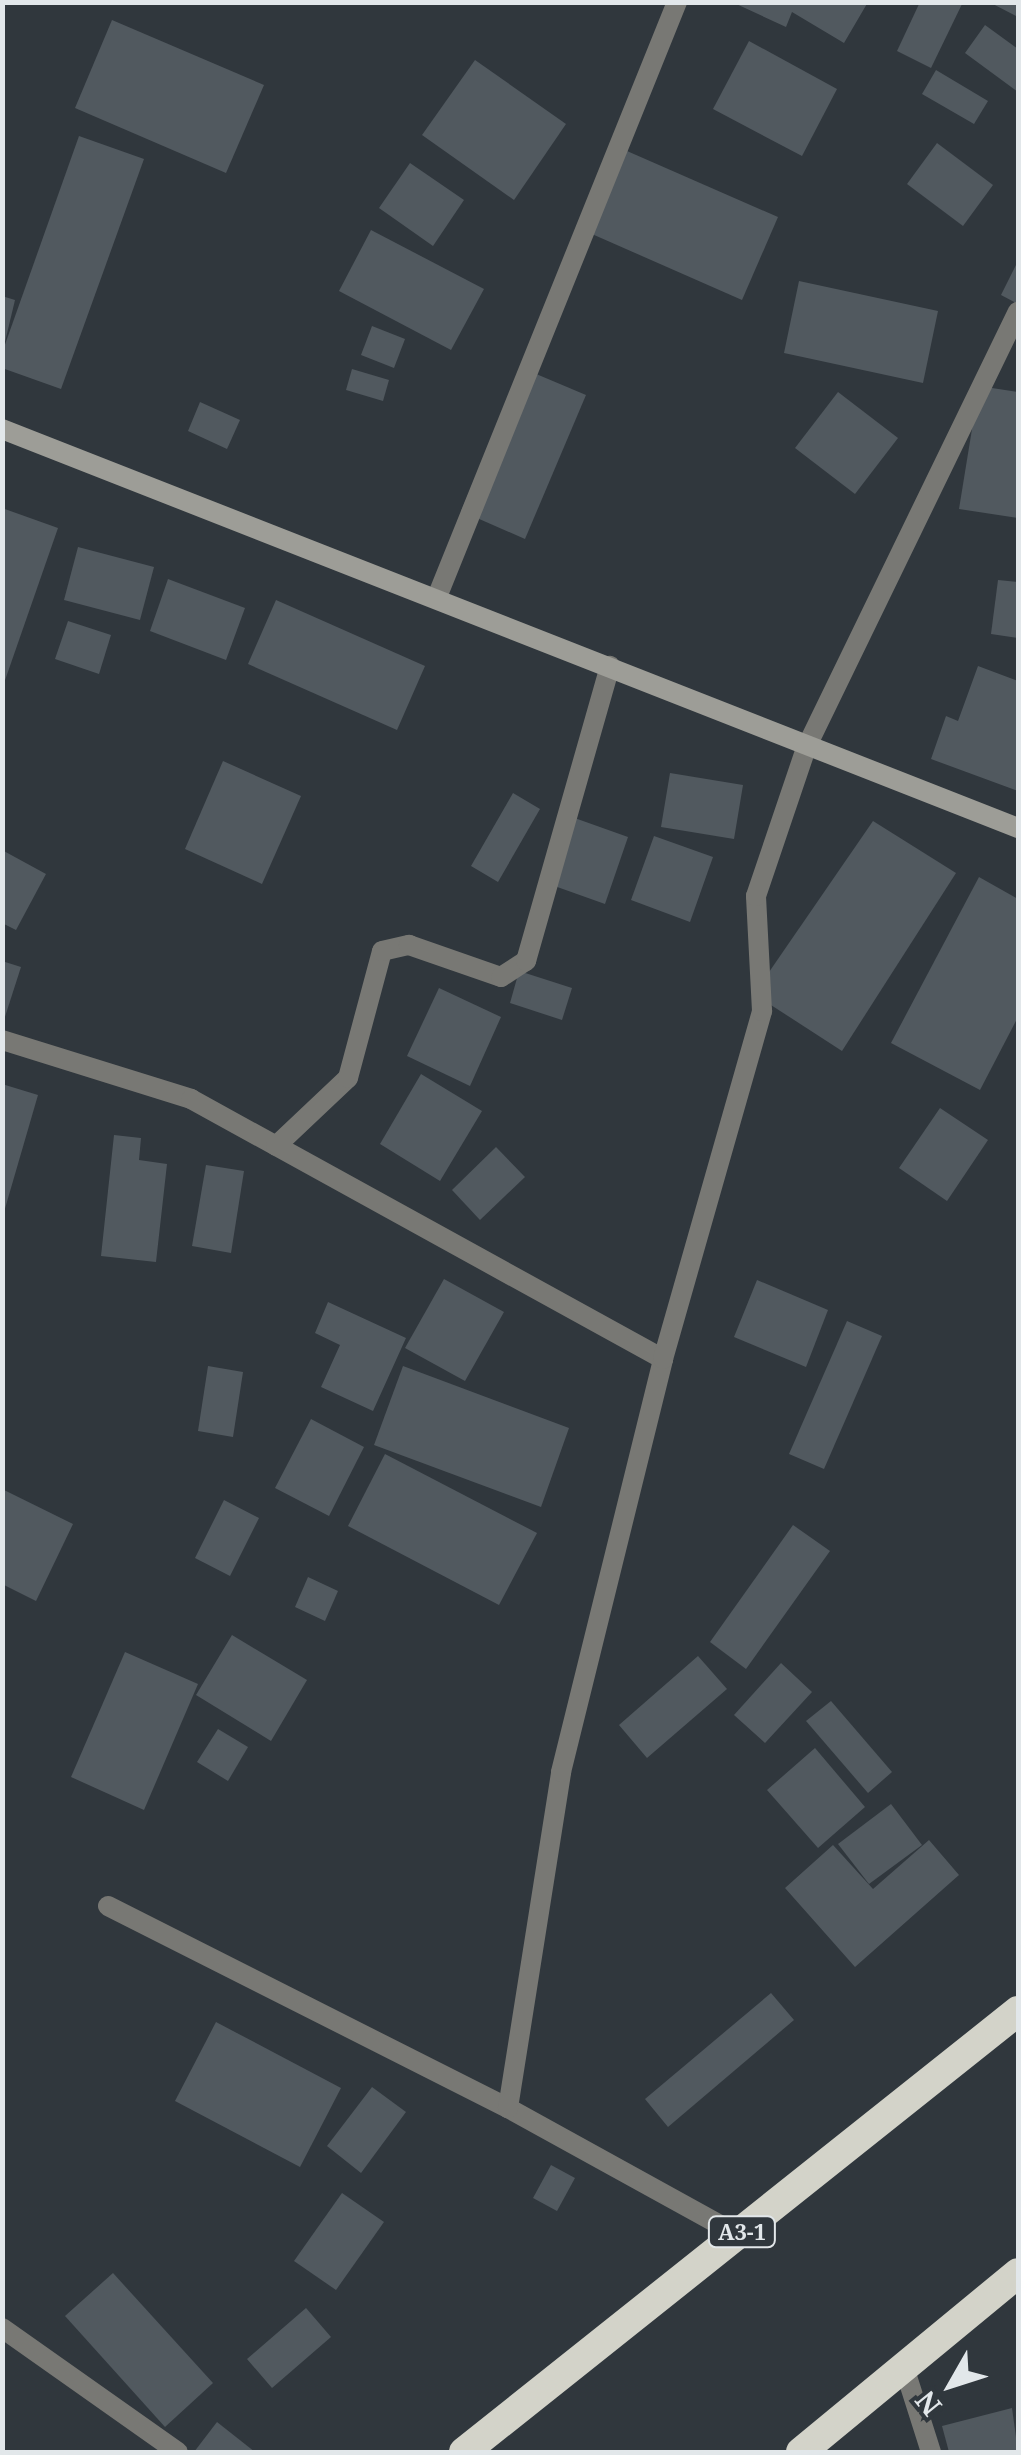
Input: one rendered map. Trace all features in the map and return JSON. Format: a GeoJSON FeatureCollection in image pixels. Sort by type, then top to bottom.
{"type":"FeatureCollection","features":[{"type":"Feature","properties":{"kind":"highway","name":"A3-1"},"geometry":{"type":"LineString","coordinates":[[464,2452],[1018,2010]]}},
{"type":"Feature","properties":{"kind":"highway"},"geometry":{"type":"LineString","coordinates":[[801,2452],[1018,2273]]}},
{"type":"Feature","properties":{"kind":"main road"},"geometry":{"type":"LineString","coordinates":[[2,429],[437,597],[806,748],[1018,828]]}},
{"type":"Feature","properties":{"kind":"street"},"geometry":{"type":"LineString","coordinates":[[437,597],[677,2]]}},
{"type":"Feature","properties":{"kind":"street"},"geometry":{"type":"LineString","coordinates":[[508,2108],[561,1772],[662,1359],[762,1011],[756,896],[806,748],[1018,312]]}},
{"type":"Feature","properties":{"kind":"street"},"geometry":{"type":"LineString","coordinates":[[276,1146],[348,1078],[382,951],[409,945],[501,977],[526,961],[610,666]]}},
{"type":"Feature","properties":{"kind":"street"},"geometry":{"type":"LineString","coordinates":[[2,1040],[191,1099],[662,1359]]}},
{"type":"Feature","properties":{"kind":"street"},"geometry":{"type":"LineString","coordinates":[[108,1906],[508,2108],[738,2235]]}},
{"type":"Feature","properties":{"kind":"street"},"geometry":{"type":"LineString","coordinates":[[2,2328],[178,2452]]}},
{"type":"Feature","properties":{"kind":"street"},"geometry":{"type":"LineString","coordinates":[[904,2367],[931,2452]]}},
{"type":"Feature","properties":{"kind":"building"},"geometry":{"type":"Polygon","coordinates":[[[732,2],[868,2],[844,43],[792,12],[786,27],[732,2]]]}},
{"type":"Feature","properties":{"kind":"building"},"geometry":{"type":"Polygon","coordinates":[[[920,2],[963,2],[931,68],[897,51],[920,2]]]}},
{"type":"Feature","properties":{"kind":"building"},"geometry":{"type":"Polygon","coordinates":[[[989,2],[1018,2],[1018,17],[989,2]]]}},
{"type":"Feature","properties":{"kind":"building"},"geometry":{"type":"Polygon","coordinates":[[[112,20],[264,85],[226,173],[75,108],[112,20]]]}},
{"type":"Feature","properties":{"kind":"building"},"geometry":{"type":"Polygon","coordinates":[[[985,25],[1018,49],[1018,92],[965,53],[985,25]]]}},
{"type":"Feature","properties":{"kind":"building"},"geometry":{"type":"Polygon","coordinates":[[[749,41],[837,89],[802,156],[713,109],[749,41]]]}},
{"type":"Feature","properties":{"kind":"building"},"geometry":{"type":"Polygon","coordinates":[[[475,60],[566,124],[514,200],[422,135],[475,60]]]}},
{"type":"Feature","properties":{"kind":"building"},"geometry":{"type":"Polygon","coordinates":[[[936,70],[988,101],[974,124],[922,94],[936,70]]]}},
{"type":"Feature","properties":{"kind":"building"},"geometry":{"type":"Polygon","coordinates":[[[79,136],[144,159],[61,389],[2,368],[2,353],[79,136]]]}},
{"type":"Feature","properties":{"kind":"building"},"geometry":{"type":"Polygon","coordinates":[[[937,143],[993,185],[963,226],[907,184],[937,143]]]}},
{"type":"Feature","properties":{"kind":"building"},"geometry":{"type":"Polygon","coordinates":[[[611,144],[778,217],[742,300],[576,227],[611,144]]]}},
{"type":"Feature","properties":{"kind":"building"},"geometry":{"type":"Polygon","coordinates":[[[410,163],[464,200],[433,246],[379,208],[410,163]]]}},
{"type":"Feature","properties":{"kind":"building"},"geometry":{"type":"Polygon","coordinates":[[[371,230],[484,289],[451,350],[339,291],[371,230]]]}},
{"type":"Feature","properties":{"kind":"building"},"geometry":{"type":"Polygon","coordinates":[[[1018,261],[1018,304],[1001,295],[1018,261]]]}},
{"type":"Feature","properties":{"kind":"building"},"geometry":{"type":"Polygon","coordinates":[[[799,281],[938,311],[923,383],[784,353],[799,281]]]}},
{"type":"Feature","properties":{"kind":"building"},"geometry":{"type":"Polygon","coordinates":[[[2,296],[15,300],[4,346],[2,346],[2,296]]]}},
{"type":"Feature","properties":{"kind":"building"},"geometry":{"type":"Polygon","coordinates":[[[372,326],[405,339],[394,368],[361,355],[372,326]]]}},
{"type":"Feature","properties":{"kind":"building"},"geometry":{"type":"Polygon","coordinates":[[[522,368],[586,395],[525,539],[461,511],[522,368]]]}},
{"type":"Feature","properties":{"kind":"building"},"geometry":{"type":"Polygon","coordinates":[[[352,369],[389,380],[383,401],[346,390],[352,369]]]}},
{"type":"Feature","properties":{"kind":"building"},"geometry":{"type":"Polygon","coordinates":[[[979,386],[1018,392],[1018,518],[959,509],[979,386]]]}},
{"type":"Feature","properties":{"kind":"building"},"geometry":{"type":"Polygon","coordinates":[[[838,392],[898,438],[855,494],[795,448],[838,392]]]}},
{"type":"Feature","properties":{"kind":"building"},"geometry":{"type":"Polygon","coordinates":[[[200,402],[240,420],[227,449],[188,431],[200,402]]]}},
{"type":"Feature","properties":{"kind":"building"},"geometry":{"type":"Polygon","coordinates":[[[2,508],[58,528],[3,686],[2,686],[2,508]]]}},
{"type":"Feature","properties":{"kind":"building"},"geometry":{"type":"Polygon","coordinates":[[[78,547],[154,567],[140,620],[64,600],[78,547]]]}},
{"type":"Feature","properties":{"kind":"building"},"geometry":{"type":"Polygon","coordinates":[[[168,579],[245,608],[226,660],[150,631],[168,579]]]}},
{"type":"Feature","properties":{"kind":"building"},"geometry":{"type":"Polygon","coordinates":[[[998,580],[1018,582],[1018,638],[991,634],[998,580]]]}},
{"type":"Feature","properties":{"kind":"building"},"geometry":{"type":"Polygon","coordinates":[[[276,600],[425,666],[397,730],[248,664],[276,600]]]}},
{"type":"Feature","properties":{"kind":"building"},"geometry":{"type":"Polygon","coordinates":[[[68,621],[111,635],[99,674],[55,659],[68,621]]]}},
{"type":"Feature","properties":{"kind":"building"},"geometry":{"type":"Polygon","coordinates":[[[978,666],[1018,681],[1018,791],[931,759],[946,716],[958,721],[978,666]]]}},
{"type":"Feature","properties":{"kind":"building"},"geometry":{"type":"Polygon","coordinates":[[[223,761],[301,796],[262,884],[185,849],[223,761]]]}},
{"type":"Feature","properties":{"kind":"building"},"geometry":{"type":"Polygon","coordinates":[[[670,773],[743,785],[734,839],[661,827],[670,773]]]}},
{"type":"Feature","properties":{"kind":"building"},"geometry":{"type":"Polygon","coordinates":[[[513,793],[540,809],[498,882],[471,866],[513,793]]]}},
{"type":"Feature","properties":{"kind":"building"},"geometry":{"type":"Polygon","coordinates":[[[569,816],[628,837],[605,904],[546,883],[569,816]]]}},
{"type":"Feature","properties":{"kind":"building"},"geometry":{"type":"Polygon","coordinates":[[[873,821],[956,873],[842,1051],[754,994],[873,821]]]}},
{"type":"Feature","properties":{"kind":"building"},"geometry":{"type":"Polygon","coordinates":[[[654,836],[713,857],[690,922],[631,900],[654,836]]]}},
{"type":"Feature","properties":{"kind":"building"},"geometry":{"type":"Polygon","coordinates":[[[2,850],[46,874],[16,930],[2,923],[2,850]]]}},
{"type":"Feature","properties":{"kind":"building"},"geometry":{"type":"Polygon","coordinates":[[[979,877],[1018,899],[1018,1017],[980,1090],[891,1043],[979,877]]]}},
{"type":"Feature","properties":{"kind":"building"},"geometry":{"type":"Polygon","coordinates":[[[2,961],[21,967],[3,1023],[2,1023],[2,961]]]}},
{"type":"Feature","properties":{"kind":"building"},"geometry":{"type":"Polygon","coordinates":[[[519,971],[572,988],[562,1020],[510,1003],[519,971]]]}},
{"type":"Feature","properties":{"kind":"building"},"geometry":{"type":"Polygon","coordinates":[[[439,988],[501,1017],[470,1086],[407,1056],[439,988]]]}},
{"type":"Feature","properties":{"kind":"building"},"geometry":{"type":"Polygon","coordinates":[[[421,1074],[482,1111],[440,1181],[380,1144],[421,1074]]]}},
{"type":"Feature","properties":{"kind":"building"},"geometry":{"type":"Polygon","coordinates":[[[2,1084],[38,1095],[4,1212],[2,1212],[2,1084]]]}},
{"type":"Feature","properties":{"kind":"building"},"geometry":{"type":"Polygon","coordinates":[[[940,1108],[988,1140],[947,1201],[899,1168],[940,1108]]]}},
{"type":"Feature","properties":{"kind":"building"},"geometry":{"type":"Polygon","coordinates":[[[114,1135],[141,1138],[139,1160],[167,1164],[156,1262],[101,1256],[114,1135]]]}},
{"type":"Feature","properties":{"kind":"building"},"geometry":{"type":"Polygon","coordinates":[[[496,1147],[525,1177],[480,1220],[452,1190],[496,1147]]]}},
{"type":"Feature","properties":{"kind":"building"},"geometry":{"type":"Polygon","coordinates":[[[206,1165],[244,1171],[231,1253],[192,1246],[206,1165]]]}},
{"type":"Feature","properties":{"kind":"building"},"geometry":{"type":"Polygon","coordinates":[[[444,1279],[504,1312],[465,1381],[405,1348],[444,1279]]]}},
{"type":"Feature","properties":{"kind":"building"},"geometry":{"type":"Polygon","coordinates":[[[757,1280],[828,1310],[806,1367],[734,1337],[757,1280]]]}},
{"type":"Feature","properties":{"kind":"building"},"geometry":{"type":"Polygon","coordinates":[[[328,1302],[406,1338],[373,1411],[321,1387],[340,1345],[315,1333],[328,1302]]]}},
{"type":"Feature","properties":{"kind":"building"},"geometry":{"type":"Polygon","coordinates":[[[847,1321],[882,1336],[824,1469],[789,1454],[847,1321]]]}},
{"type":"Feature","properties":{"kind":"building"},"geometry":{"type":"Polygon","coordinates":[[[208,1366],[243,1372],[233,1437],[198,1431],[208,1366]]]}},
{"type":"Feature","properties":{"kind":"building"},"geometry":{"type":"Polygon","coordinates":[[[403,1366],[569,1428],[541,1507],[374,1445],[403,1366]]]}},
{"type":"Feature","properties":{"kind":"building"},"geometry":{"type":"Polygon","coordinates":[[[311,1419],[364,1447],[329,1516],[275,1488],[311,1419]]]}},
{"type":"Feature","properties":{"kind":"building"},"geometry":{"type":"Polygon","coordinates":[[[385,1454],[537,1533],[499,1605],[348,1526],[385,1454]]]}},
{"type":"Feature","properties":{"kind":"building"},"geometry":{"type":"Polygon","coordinates":[[[2,1489],[73,1524],[36,1601],[2,1584],[2,1489]]]}},
{"type":"Feature","properties":{"kind":"building"},"geometry":{"type":"Polygon","coordinates":[[[224,1500],[259,1518],[230,1576],[195,1558],[224,1500]]]}},
{"type":"Feature","properties":{"kind":"building"},"geometry":{"type":"Polygon","coordinates":[[[793,1525],[830,1551],[746,1669],[710,1642],[793,1525]]]}},
{"type":"Feature","properties":{"kind":"building"},"geometry":{"type":"Polygon","coordinates":[[[308,1577],[338,1591],[325,1621],[295,1607],[308,1577]]]}},
{"type":"Feature","properties":{"kind":"building"},"geometry":{"type":"Polygon","coordinates":[[[232,1635],[307,1680],[271,1741],[196,1695],[232,1635]]]}},
{"type":"Feature","properties":{"kind":"building"},"geometry":{"type":"Polygon","coordinates":[[[125,1652],[198,1684],[144,1810],[71,1777],[125,1652]]]}},
{"type":"Feature","properties":{"kind":"building"},"geometry":{"type":"Polygon","coordinates":[[[698,1656],[727,1689],[647,1758],[619,1725],[698,1656]]]}},
{"type":"Feature","properties":{"kind":"building"},"geometry":{"type":"Polygon","coordinates":[[[781,1663],[812,1692],[765,1743],[734,1715],[781,1663]]]}},
{"type":"Feature","properties":{"kind":"building"},"geometry":{"type":"Polygon","coordinates":[[[831,1701],[892,1772],[868,1793],[806,1721],[831,1701]]]}},
{"type":"Feature","properties":{"kind":"building"},"geometry":{"type":"Polygon","coordinates":[[[218,1729],[248,1747],[228,1781],[197,1762],[218,1729]]]}},
{"type":"Feature","properties":{"kind":"building"},"geometry":{"type":"Polygon","coordinates":[[[815,1748],[865,1807],[818,1848],[767,1790],[815,1748]]]}},
{"type":"Feature","properties":{"kind":"building"},"geometry":{"type":"Polygon","coordinates":[[[891,1804],[922,1845],[869,1884],[838,1844],[891,1804]]]}},
{"type":"Feature","properties":{"kind":"building"},"geometry":{"type":"Polygon","coordinates":[[[929,1840],[959,1875],[855,1967],[785,1888],[833,1845],[873,1889],[929,1840]]]}},
{"type":"Feature","properties":{"kind":"building"},"geometry":{"type":"Polygon","coordinates":[[[771,1993],[794,2020],[668,2127],[645,2099],[771,1993]]]}},
{"type":"Feature","properties":{"kind":"building"},"geometry":{"type":"Polygon","coordinates":[[[216,2022],[341,2088],[300,2167],[175,2101],[216,2022]]]}},
{"type":"Feature","properties":{"kind":"building"},"geometry":{"type":"Polygon","coordinates":[[[372,2087],[406,2112],[361,2173],[327,2146],[372,2087]]]}},
{"type":"Feature","properties":{"kind":"building"},"geometry":{"type":"Polygon","coordinates":[[[551,2165],[575,2178],[557,2211],[533,2198],[551,2165]]]}},
{"type":"Feature","properties":{"kind":"building"},"geometry":{"type":"Polygon","coordinates":[[[342,2193],[384,2222],[336,2290],[294,2261],[342,2193]]]}},
{"type":"Feature","properties":{"kind":"building"},"geometry":{"type":"Polygon","coordinates":[[[113,2273],[213,2383],[165,2427],[65,2316],[113,2273]]]}},
{"type":"Feature","properties":{"kind":"building"},"geometry":{"type":"Polygon","coordinates":[[[306,2308],[331,2337],[272,2388],[247,2359],[306,2308]]]}},
{"type":"Feature","properties":{"kind":"building"},"geometry":{"type":"Polygon","coordinates":[[[1012,2408],[1018,2452],[949,2452],[942,2426],[1012,2408]]]}},
{"type":"Feature","properties":{"kind":"building"},"geometry":{"type":"Polygon","coordinates":[[[217,2422],[255,2452],[194,2452],[217,2422]]]}}]}
